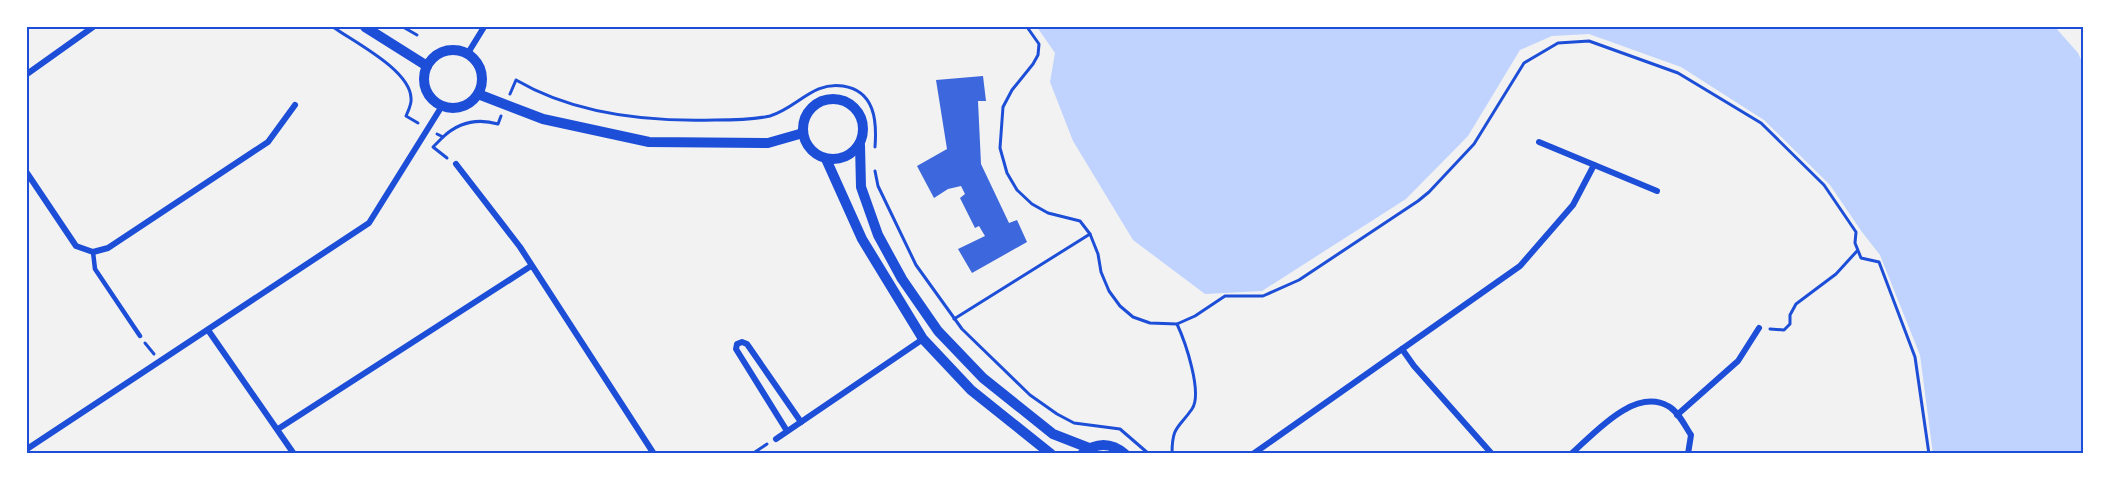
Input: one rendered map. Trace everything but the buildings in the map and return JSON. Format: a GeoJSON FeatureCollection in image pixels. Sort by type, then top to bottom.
{"type":"FeatureCollection","features":[{"type":"Feature","properties":{"kind":"street"},"geometry":{"type":"LineString","coordinates":[[27,74],[93,27]]}},
{"type":"Feature","properties":{"kind":"street"},"geometry":{"type":"LineString","coordinates":[[365,27],[427,66]]}},
{"type":"Feature","properties":{"kind":"street"},"geometry":{"type":"LineString","coordinates":[[468,53],[484,27]]}},
{"type":"Feature","properties":{"kind":"street"},"geometry":{"type":"LineString","coordinates":[[459,50],[468,53],[480,67],[482,76],[478,94],[466,105],[450,108],[442,106],[434,101],[424,85],[427,66],[440,52],[459,50]]}},
{"type":"Feature","properties":{"kind":"street"},"geometry":{"type":"LineString","coordinates":[[478,94],[543,119],[649,142],[768,143],[803,134]]}},
{"type":"Feature","properties":{"kind":"street"},"geometry":{"type":"LineString","coordinates":[[860,145],[845,157],[836,160],[826,159],[811,150],[803,134],[803,123],[807,113],[814,105],[824,100],[834,99],[854,106],[860,114],[863,124],[860,145],[861,187],[878,235],[902,279],[938,331],[984,378],[1053,434],[1086,451],[1104,444],[1118,448],[1125,454]]}},
{"type":"Feature","properties":{"kind":"street"},"geometry":{"type":"LineString","coordinates":[[27,173],[76,246],[93,252],[108,248],[268,142],[295,105]]}},
{"type":"Feature","properties":{"kind":"street"},"geometry":{"type":"LineString","coordinates":[[27,449],[369,223],[442,106]]}},
{"type":"Feature","properties":{"kind":"street"},"geometry":{"type":"LineString","coordinates":[[1539,141],[1657,191]]}},
{"type":"Feature","properties":{"kind":"street"},"geometry":{"type":"LineString","coordinates":[[826,159],[843,192],[862,239],[923,339],[971,390],[1051,454]]}},
{"type":"Feature","properties":{"kind":"street"},"geometry":{"type":"LineString","coordinates":[[456,164],[520,247],[654,454]]}},
{"type":"Feature","properties":{"kind":"street"},"geometry":{"type":"LineString","coordinates":[[1253,454],[1520,266],[1574,205],[1594,165]]}},
{"type":"Feature","properties":{"kind":"street"},"geometry":{"type":"LineString","coordinates":[[278,429],[531,266]]}},
{"type":"Feature","properties":{"kind":"street"},"geometry":{"type":"LineString","coordinates":[[1677,415],[1738,361],[1759,328]]}},
{"type":"Feature","properties":{"kind":"street"},"geometry":{"type":"LineString","coordinates":[[208,330],[294,454]]}},
{"type":"Feature","properties":{"kind":"street"},"geometry":{"type":"LineString","coordinates":[[776,439],[923,339]]}},
{"type":"Feature","properties":{"kind":"street"},"geometry":{"type":"LineString","coordinates":[[787,431],[736,349],[737,344],[742,342],[747,344],[801,422]]}},
{"type":"Feature","properties":{"kind":"street"},"geometry":{"type":"LineString","coordinates":[[1402,349],[1414,366],[1492,454]]}},
{"type":"Feature","properties":{"kind":"street"},"geometry":{"type":"LineString","coordinates":[[1571,454],[1617,414],[1644,400],[1668,406],[1677,415],[1691,435],[1688,454]]}},
{"type":"Feature","properties":{"kind":"lane"},"geometry":{"type":"LineString","coordinates":[[93,252],[95,269],[140,336]]}},
{"type":"Feature","properties":{"kind":"path"},"geometry":{"type":"LineString","coordinates":[[333,27],[399,75],[408,86],[412,100],[406,116],[443,137]]}},
{"type":"Feature","properties":{"kind":"path"},"geometry":{"type":"LineString","coordinates":[[403,27],[417,35]]}},
{"type":"Feature","properties":{"kind":"path"},"geometry":{"type":"LineString","coordinates":[[1027,27],[1039,44],[1038,55],[1034,64],[1012,90],[1003,107],[1000,148],[1007,173],[1017,190],[1032,204],[1048,213],[1080,221],[1090,234],[1109,291],[1120,306],[1133,317],[1150,323],[1177,324],[1195,316],[1225,296],[1263,296],[1299,280],[1418,201],[1474,144],[1524,63],[1558,43],[1589,41],[1678,73],[1761,123],[1824,184],[1856,232],[1855,243],[1861,258],[1879,262],[1915,357],[1929,454]]}},
{"type":"Feature","properties":{"kind":"path"},"geometry":{"type":"LineString","coordinates":[[456,164],[433,147],[459,126],[473,121],[480,120],[498,124]]}},
{"type":"Feature","properties":{"kind":"path"},"geometry":{"type":"LineString","coordinates":[[954,320],[1090,234]]}},
{"type":"Feature","properties":{"kind":"path"},"geometry":{"type":"LineString","coordinates":[[1759,328],[1784,330],[1790,324],[1790,315],[1796,304],[1836,274],[1857,251]]}},
{"type":"Feature","properties":{"kind":"path"},"geometry":{"type":"LineString","coordinates":[[1172,454],[1174,431],[1195,402],[1191,358],[1177,324]]}},
{"type":"Feature","properties":{"kind":"path"},"geometry":{"type":"LineString","coordinates":[[140,336],[160,361]]}},
{"type":"Feature","properties":{"kind":"path"},"geometry":{"type":"LineString","coordinates":[[752,454],[776,439]]}},
{"type":"Feature","properties":{"kind":"water"},"geometry":{"type":"Polygon","coordinates":[[[1037,27],[2055,27],[2078,53],[2083,64],[2083,454],[1933,454],[1920,355],[1880,255],[1830,185],[1764,120],[1681,67],[1589,34],[1552,36],[1520,50],[1468,136],[1406,199],[1262,291],[1205,294],[1133,240],[1073,141],[1050,82],[1055,53],[1037,27]]]}}]}
